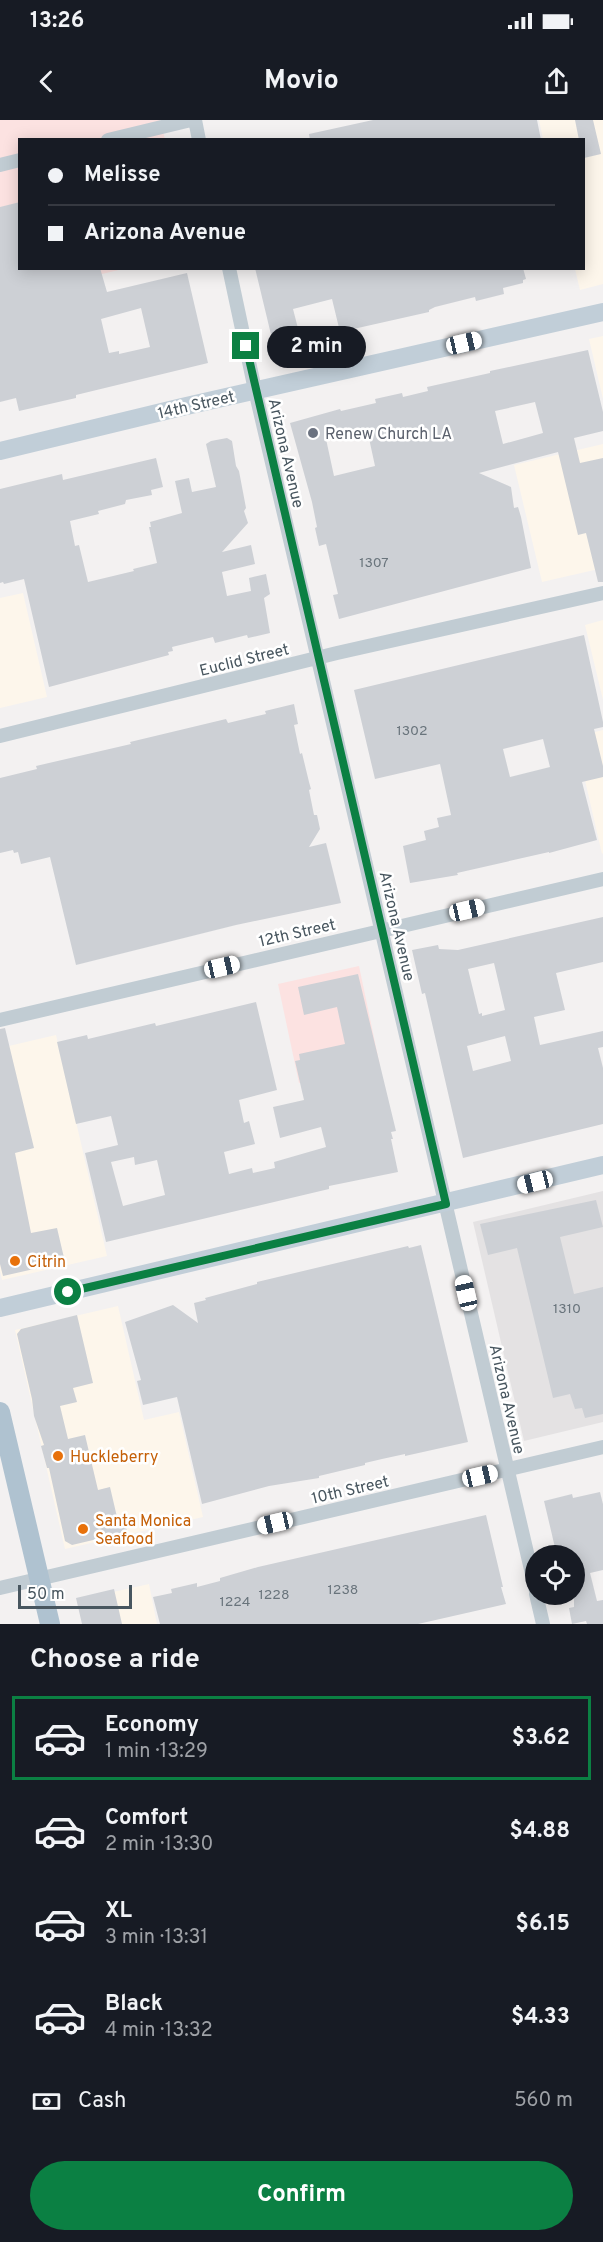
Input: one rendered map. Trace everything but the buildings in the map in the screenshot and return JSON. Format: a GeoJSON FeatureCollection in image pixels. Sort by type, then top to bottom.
{"type":"FeatureCollection","features":[{"type":"Feature","properties":{"kind":"main road"},"geometry":{"type":"LineString","coordinates":[[0,1412],[50,1624]]}},
{"type":"Feature","properties":{"kind":"street"},"geometry":{"type":"LineString","coordinates":[[116,138],[193,120],[199,138]]}},
{"type":"Feature","properties":{"kind":"street"},"geometry":{"type":"LineString","coordinates":[[0,165],[18,160]]}},
{"type":"Feature","properties":{"kind":"street","name":"Arizona Avenue"},"geometry":{"type":"LineString","coordinates":[[229,270],[255,390],[525,1546]]}},
{"type":"Feature","properties":{"kind":"street","name":"14th Street"},"geometry":{"type":"LineString","coordinates":[[0,451],[255,390],[603,312]]}},
{"type":"Feature","properties":{"kind":"street","name":"Euclid Street"},"geometry":{"type":"LineString","coordinates":[[0,736],[319,658],[603,594]]}},
{"type":"Feature","properties":{"kind":"street","name":"12th Street"},"geometry":{"type":"LineString","coordinates":[[0,1020],[603,879]]}},
{"type":"Feature","properties":{"kind":"street"},"geometry":{"type":"LineString","coordinates":[[0,1308],[603,1166]]}},
{"type":"Feature","properties":{"kind":"street","name":"10th Street"},"geometry":{"type":"LineString","coordinates":[[0,1588],[603,1448]]}},
{"type":"Feature","properties":{"kind":"street","name":"Arizona Avenue"},"geometry":{"type":"LineString","coordinates":[[539,1605],[543,1624]]}},
{"type":"Feature","properties":{"kind":"shaded area"},"geometry":{"type":"Polygon","coordinates":[[[0,120],[160,120],[165,138],[18,138],[18,270],[119,270],[0,298],[0,120]]]}},
{"type":"Feature","properties":{"kind":"shaded area"},"geometry":{"type":"Polygon","coordinates":[[[539,120],[603,120],[603,284],[580,290],[575,270],[585,270],[585,138],[543,138],[539,120]]]}},
{"type":"Feature","properties":{"kind":"shaded area"},"geometry":{"type":"Polygon","coordinates":[[[603,336],[603,399],[589,339],[603,336]]]}},
{"type":"Feature","properties":{"kind":"shaded area"},"geometry":{"type":"Polygon","coordinates":[[[603,444],[603,568],[542,582],[514,465],[603,444]]]}},
{"type":"Feature","properties":{"kind":"shaded area"},"geometry":{"type":"Polygon","coordinates":[[[23,593],[47,697],[0,708],[0,598],[23,593]]]}},
{"type":"Feature","properties":{"kind":"shaded area"},"geometry":{"type":"Polygon","coordinates":[[[603,620],[603,700],[585,625],[603,620]]]}},
{"type":"Feature","properties":{"kind":"shaded area"},"geometry":{"type":"Polygon","coordinates":[[[603,730],[603,853],[602,854],[575,737],[603,730]]]}},
{"type":"Feature","properties":{"kind":"shaded area"},"geometry":{"type":"Polygon","coordinates":[[[359,966],[380,1066],[299,1083],[278,984],[359,966]]]}},
{"type":"Feature","properties":{"kind":"shaded area"},"geometry":{"type":"Polygon","coordinates":[[[56,1035],[107,1256],[2,1280],[0,1271],[0,1048],[56,1035]]]}},
{"type":"Feature","properties":{"kind":"shaded area"},"geometry":{"type":"Polygon","coordinates":[[[603,1191],[603,1422],[524,1441],[473,1222],[603,1191]]]}},
{"type":"Feature","properties":{"kind":"shaded area"},"geometry":{"type":"Polygon","coordinates":[[[118,1306],[144,1420],[179,1412],[203,1517],[65,1549],[15,1330],[118,1306]]]}},
{"type":"Feature","properties":{"kind":"shaded area"},"geometry":{"type":"Polygon","coordinates":[[[149,1584],[157,1624],[83,1624],[77,1600],[149,1584]]]}},
{"type":"Feature","properties":{"kind":"place","name":"Renew Church LA"},"geometry":{"type":"Point","coordinates":[313,433]}},
{"type":"Feature","properties":{"kind":"place","name":"Citrin"},"geometry":{"type":"Point","coordinates":[15,1261]}},
{"type":"Feature","properties":{"kind":"place","name":"Huckleberry"},"geometry":{"type":"Point","coordinates":[58,1456]}},
{"type":"Feature","properties":{"kind":"place","name":"Santa Monica Seafood"},"geometry":{"type":"Point","coordinates":[83,1529]}},
{"type":"Feature","properties":{"kind":"route"},"geometry":{"type":"LineString","coordinates":[[68,1292],[446,1204],[246,346]]}}]}
